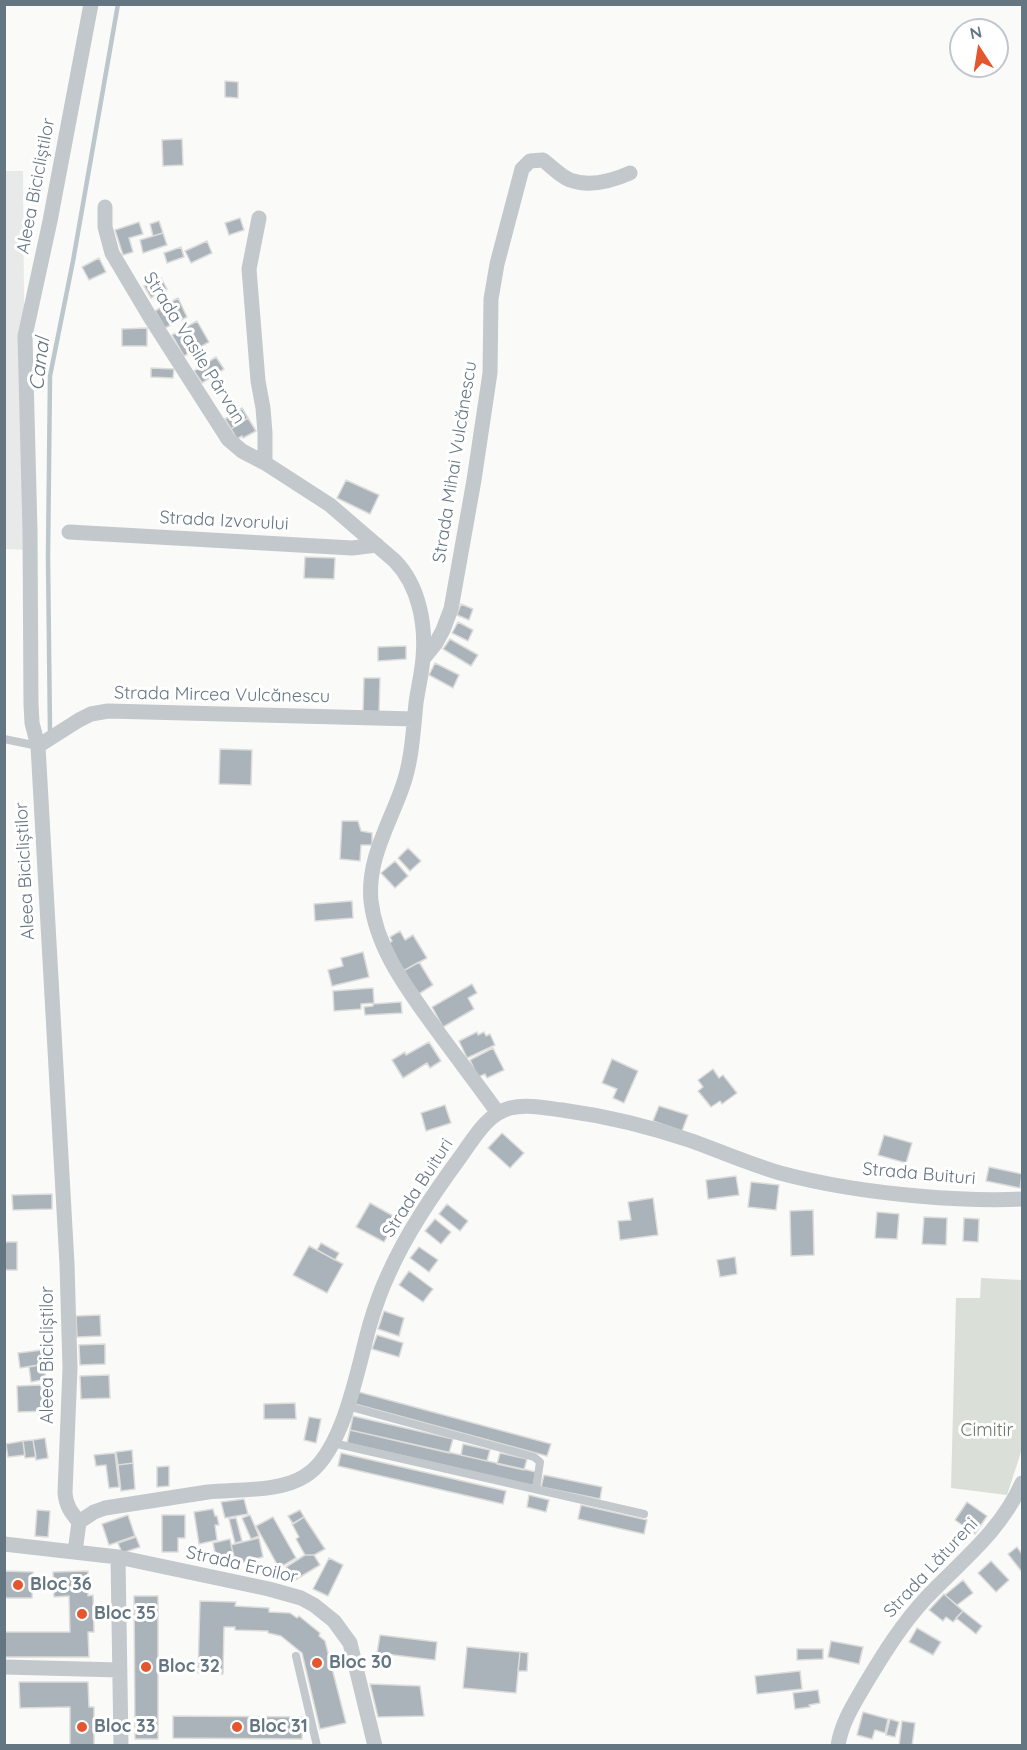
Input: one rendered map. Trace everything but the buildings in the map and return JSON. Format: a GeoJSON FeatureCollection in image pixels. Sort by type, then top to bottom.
{"type":"FeatureCollection","features":[{"type":"Feature","properties":{"kind":"street","name":"Aleea Bicicliștilor"},"geometry":{"type":"LineString","coordinates":[[79,1522],[70,1511],[65,1493],[70,1368],[67,1264],[38,746],[30,704],[30,531],[25,336],[50,220],[91,4]]}},
{"type":"Feature","properties":{"kind":"street","name":"Strada Mihai Vulcănescu"},"geometry":{"type":"LineString","coordinates":[[423,659],[443,630],[453,598],[490,373],[491,299],[497,264],[522,169],[530,161],[543,160],[571,180],[589,183],[608,181],[630,173]]}},
{"type":"Feature","properties":{"kind":"street","name":"Strada Vasile Pârvan"},"geometry":{"type":"LineString","coordinates":[[105,207],[105,227],[112,253],[228,439],[242,451],[265,463],[330,506],[377,545]]}},
{"type":"Feature","properties":{"kind":"street"},"geometry":{"type":"LineString","coordinates":[[259,218],[249,269],[258,381],[265,433],[265,463]]}},
{"type":"Feature","properties":{"kind":"street","name":"Strada Izvorului"},"geometry":{"type":"LineString","coordinates":[[69,532],[352,548],[377,545]]}},
{"type":"Feature","properties":{"kind":"street"},"geometry":{"type":"LineString","coordinates":[[377,545],[405,571],[412,584],[418,601],[421,621],[423,659],[411,755],[371,871],[370,892],[374,916],[383,946],[402,980],[498,1113]]}},
{"type":"Feature","properties":{"kind":"street","name":"Strada Mircea Vulcănescu"},"geometry":{"type":"LineString","coordinates":[[38,746],[91,714],[108,711],[414,719]]}},
{"type":"Feature","properties":{"kind":"street","name":"Strada Buituri"},"geometry":{"type":"LineString","coordinates":[[79,1522],[105,1508],[210,1492],[271,1486],[296,1481],[315,1469],[333,1443],[347,1406],[370,1322],[388,1273],[412,1228],[442,1182],[488,1121],[509,1108],[522,1106],[550,1108],[599,1116],[691,1141],[750,1163],[822,1183],[875,1192],[952,1199],[1023,1199]]}},
{"type":"Feature","properties":{"kind":"street","name":"Strada Lătureni"},"geometry":{"type":"LineString","coordinates":[[838,1746],[844,1723],[856,1699],[893,1638],[933,1591],[991,1533],[1006,1514],[1023,1483]]}},
{"type":"Feature","properties":{"kind":"street"},"geometry":{"type":"LineString","coordinates":[[4,1544],[75,1552],[79,1522]]}},
{"type":"Feature","properties":{"kind":"street","name":"Strada Eroilor"},"geometry":{"type":"LineString","coordinates":[[75,1552],[118,1557],[283,1593],[301,1598],[322,1611],[334,1621],[350,1643],[375,1746]]}},
{"type":"Feature","properties":{"kind":"street"},"geometry":{"type":"LineString","coordinates":[[118,1557],[120,1746]]}},
{"type":"Feature","properties":{"kind":"street"},"geometry":{"type":"LineString","coordinates":[[4,1667],[120,1670]]}},
{"type":"Feature","properties":{"kind":"lane"},"geometry":{"type":"LineString","coordinates":[[4,739],[38,746]]}},
{"type":"Feature","properties":{"kind":"lane"},"geometry":{"type":"LineString","coordinates":[[347,1406],[534,1457],[540,1462],[536,1490]]}},
{"type":"Feature","properties":{"kind":"lane"},"geometry":{"type":"LineString","coordinates":[[333,1443],[644,1514]]}},
{"type":"Feature","properties":{"kind":"lane"},"geometry":{"type":"LineString","coordinates":[[296,1656],[317,1746]]}},
{"type":"Feature","properties":{"kind":"shaded area"},"geometry":{"type":"Polygon","coordinates":[[[4,171],[23,171],[26,550],[5,549],[4,171]]]}},
{"type":"Feature","properties":{"kind":"green space","name":"Cimitir"},"geometry":{"type":"Polygon","coordinates":[[[981,1278],[1022,1280],[1022,1449],[1007,1495],[951,1488],[956,1298],[980,1298],[981,1278]]]}},
{"type":"Feature","properties":{"kind":"waterway","name":"Canal"},"geometry":{"type":"LineString","coordinates":[[50,732],[48,557],[50,376],[73,261],[118,4]]}},
{"type":"Feature","properties":{"kind":"place","name":"Bloc 36"},"geometry":{"type":"Point","coordinates":[18,1585]}},
{"type":"Feature","properties":{"kind":"place","name":"Bloc 35"},"geometry":{"type":"Point","coordinates":[82,1614]}},
{"type":"Feature","properties":{"kind":"place","name":"Bloc 30"},"geometry":{"type":"Point","coordinates":[317,1663]}},
{"type":"Feature","properties":{"kind":"place","name":"Bloc 32"},"geometry":{"type":"Point","coordinates":[146,1667]}},
{"type":"Feature","properties":{"kind":"place","name":"Bloc 33"},"geometry":{"type":"Point","coordinates":[82,1727]}},
{"type":"Feature","properties":{"kind":"place","name":"Bloc 31"},"geometry":{"type":"Point","coordinates":[237,1727]}}]}
